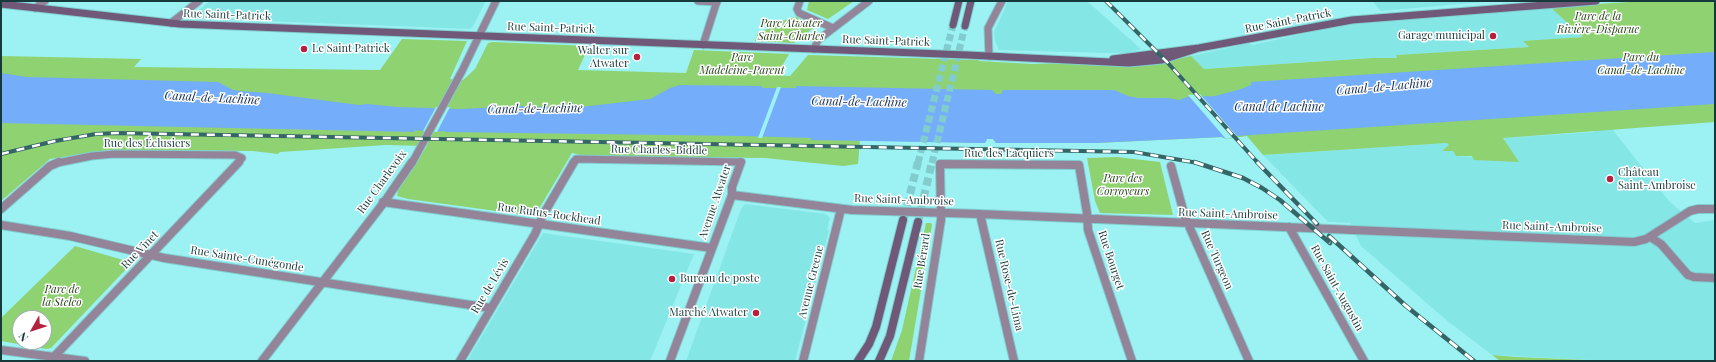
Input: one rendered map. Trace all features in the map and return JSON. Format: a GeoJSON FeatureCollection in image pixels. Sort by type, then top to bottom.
{"type":"FeatureCollection","features":[{"type":"Feature","properties":{"kind":"main road"},"geometry":{"type":"LineString","coordinates":[[953,25],[959,1]]}},
{"type":"Feature","properties":{"kind":"main road"},"geometry":{"type":"LineString","coordinates":[[965,26],[970,1]]}},
{"type":"Feature","properties":{"kind":"main road","name":"Rue Saint-Patrick"},"geometry":{"type":"LineString","coordinates":[[1,4],[171,23],[1129,63],[1162,60],[1199,48],[1352,20],[1596,1]]}},
{"type":"Feature","properties":{"kind":"main road"},"geometry":{"type":"LineString","coordinates":[[858,361],[869,344],[877,322],[904,220]]}},
{"type":"Feature","properties":{"kind":"main road"},"geometry":{"type":"LineString","coordinates":[[879,361],[890,336],[918,222]]}},
{"type":"Feature","properties":{"kind":"street"},"geometry":{"type":"LineString","coordinates":[[35,8],[45,1]]}},
{"type":"Feature","properties":{"kind":"street"},"geometry":{"type":"LineString","coordinates":[[171,23],[199,1]]}},
{"type":"Feature","properties":{"kind":"street","name":"Rue Charlevoix"},"geometry":{"type":"LineString","coordinates":[[262,361],[414,160],[480,36],[496,1]]}},
{"type":"Feature","properties":{"kind":"street"},"geometry":{"type":"LineString","coordinates":[[698,1],[717,2],[703,45]]}},
{"type":"Feature","properties":{"kind":"street"},"geometry":{"type":"LineString","coordinates":[[800,1],[797,9],[799,13],[833,28]]}},
{"type":"Feature","properties":{"kind":"street"},"geometry":{"type":"LineString","coordinates":[[814,49],[818,40],[869,1]]}},
{"type":"Feature","properties":{"kind":"street"},"geometry":{"type":"LineString","coordinates":[[989,56],[988,28],[1002,1]]}},
{"type":"Feature","properties":{"kind":"street","name":"Rue des Éclusiers"},"geometry":{"type":"LineString","coordinates":[[1,209],[56,163],[106,155],[238,156]]}},
{"type":"Feature","properties":{"kind":"street","name":"Rue Vinet"},"geometry":{"type":"LineString","coordinates":[[52,359],[241,161],[242,157],[238,156]]}},
{"type":"Feature","properties":{"kind":"street","name":"Rue Charles-Biddle"},"geometry":{"type":"LineString","coordinates":[[576,159],[741,162]]}},
{"type":"Feature","properties":{"kind":"street","name":"Rue de Lévis"},"geometry":{"type":"LineString","coordinates":[[460,361],[535,234],[576,159]]}},
{"type":"Feature","properties":{"kind":"street","name":"Avenue Atwater"},"geometry":{"type":"LineString","coordinates":[[670,361],[732,195],[732,187],[741,162]]}},
{"type":"Feature","properties":{"kind":"street","name":"Rue des Lacquiers"},"geometry":{"type":"LineString","coordinates":[[940,164],[1079,165]]}},
{"type":"Feature","properties":{"kind":"street","name":"Rue Bérard"},"geometry":{"type":"LineString","coordinates":[[919,361],[938,240],[940,213],[940,164]]}},
{"type":"Feature","properties":{"kind":"street","name":"Rue Bourget"},"geometry":{"type":"LineString","coordinates":[[1079,165],[1088,230],[1132,361]]}},
{"type":"Feature","properties":{"kind":"street","name":"Rue Turgeon"},"geometry":{"type":"LineString","coordinates":[[1171,166],[1188,223],[1249,361]]}},
{"type":"Feature","properties":{"kind":"street","name":"Rue Saint-Ambroise"},"geometry":{"type":"LineString","coordinates":[[732,195],[841,209],[1087,218],[1629,242],[1642,241],[1650,237],[1690,211],[1698,209],[1715,209]]}},
{"type":"Feature","properties":{"kind":"street","name":"Rue Rufus-Rockhead"},"geometry":{"type":"LineString","coordinates":[[383,202],[712,248]]}},
{"type":"Feature","properties":{"kind":"street","name":"Avenue Greene"},"geometry":{"type":"LineString","coordinates":[[803,361],[841,209]]}},
{"type":"Feature","properties":{"kind":"street","name":"Rue Rose-de-Lima"},"geometry":{"type":"LineString","coordinates":[[980,214],[1014,361]]}},
{"type":"Feature","properties":{"kind":"street","name":"Rue Sainte-Cunégonde"},"geometry":{"type":"LineString","coordinates":[[1,226],[70,236],[151,256],[490,308]]}},
{"type":"Feature","properties":{"kind":"street","name":"Rue Saint-Augustin"},"geometry":{"type":"LineString","coordinates":[[1289,227],[1364,361]]}},
{"type":"Feature","properties":{"kind":"street"},"geometry":{"type":"LineString","coordinates":[[1650,237],[1661,244],[1688,275],[1694,277],[1715,278]]}},
{"type":"Feature","properties":{"kind":"street"},"geometry":{"type":"LineString","coordinates":[[1,350],[52,359],[85,361]]}},
{"type":"Feature","properties":{"kind":"shaded area"},"geometry":{"type":"Polygon","coordinates":[[[210,1],[486,1],[472,28],[469,29],[189,18],[210,1]]]}},
{"type":"Feature","properties":{"kind":"shaded area"},"geometry":{"type":"Polygon","coordinates":[[[1008,1],[1087,1],[1141,49],[1129,53],[999,50],[995,41],[994,32],[1008,1]]]}},
{"type":"Feature","properties":{"kind":"shaded area"},"geometry":{"type":"Polygon","coordinates":[[[1372,1],[1495,1],[1381,11],[1372,1]]]}},
{"type":"Feature","properties":{"kind":"shaded area"},"geometry":{"type":"Polygon","coordinates":[[[1550,7],[1583,37],[1524,42],[1529,47],[1396,55],[1398,58],[1372,58],[1203,69],[1191,56],[1250,43],[1252,45],[1343,25],[1550,7]]]}},
{"type":"Feature","properties":{"kind":"shaded area"},"geometry":{"type":"Polygon","coordinates":[[[1612,129],[1669,201],[1695,223],[1715,220],[1715,361],[1611,361],[1492,355],[1445,319],[1361,246],[1350,223],[1328,222],[1263,155],[1448,143],[1456,156],[1516,159],[1503,138],[1594,132],[1594,130],[1612,129]]]}},
{"type":"Feature","properties":{"kind":"shaded area"},"geometry":{"type":"Polygon","coordinates":[[[745,204],[826,214],[830,218],[827,230],[829,230],[795,361],[686,361],[741,209],[745,204]]]}},
{"type":"Feature","properties":{"kind":"shaded area"},"geometry":{"type":"Polygon","coordinates":[[[543,233],[694,254],[650,361],[467,361],[543,233]]]}},
{"type":"Feature","properties":{"kind":"green space","name":"Parc Atwater Saint-Charles"},"geometry":{"type":"Polygon","coordinates":[[[809,1],[854,1],[828,19],[807,10],[809,1]]]}},
{"type":"Feature","properties":{"kind":"green space","name":"Parc du Canal-de-Lachine"},"geometry":{"type":"Polygon","coordinates":[[[1644,1],[1715,1],[1715,122],[1503,138],[1519,162],[1474,160],[1472,156],[1456,156],[1453,151],[1442,151],[1449,145],[1447,143],[1263,155],[1247,136],[1226,139],[1222,137],[1095,143],[996,143],[993,139],[987,139],[985,143],[860,140],[858,164],[843,166],[765,158],[584,156],[572,153],[536,214],[533,216],[408,199],[397,196],[398,190],[427,146],[386,145],[280,152],[278,154],[253,151],[108,150],[50,159],[1,201],[1,56],[141,59],[134,67],[380,70],[402,39],[467,41],[450,79],[463,80],[475,69],[488,43],[493,42],[589,46],[578,70],[686,73],[694,50],[789,54],[777,75],[790,76],[808,55],[978,60],[1032,64],[1069,63],[1131,66],[1151,65],[1191,56],[1204,69],[1372,58],[1397,58],[1396,55],[1529,47],[1523,41],[1583,37],[1550,7],[1644,1]]]}},
{"type":"Feature","properties":{"kind":"green space","name":"Parc Atwater Saint-Charles"},"geometry":{"type":"Polygon","coordinates":[[[796,17],[816,26],[794,43],[755,41],[758,32],[771,28],[782,21],[796,17]]]}},
{"type":"Feature","properties":{"kind":"green space","name":"Parc des Corroyeurs"},"geometry":{"type":"Polygon","coordinates":[[[1117,157],[1160,162],[1173,215],[1100,213],[1095,201],[1087,158],[1117,157]]]}},
{"type":"Feature","properties":{"kind":"green space"},"geometry":{"type":"Polygon","coordinates":[[[926,223],[931,223],[932,225],[909,361],[891,361],[902,330],[926,223]]]}},
{"type":"Feature","properties":{"kind":"green space","name":"Parc de la Stelco"},"geometry":{"type":"Polygon","coordinates":[[[75,246],[130,262],[131,264],[52,347],[52,310],[12,310],[12,343],[1,341],[1,318],[75,246]]]}},
{"type":"Feature","properties":{"kind":"green space"},"geometry":{"type":"Polygon","coordinates":[[[1492,355],[1517,357],[1611,361],[1500,361],[1492,355]]]}},
{"type":"Feature","properties":{"kind":"water","name":"Canal de Lachine"},"geometry":{"type":"Polygon","coordinates":[[[1715,52],[1715,104],[1237,136],[1226,139],[1222,137],[1095,143],[996,143],[993,139],[987,139],[985,143],[980,143],[811,140],[811,138],[743,136],[445,132],[446,131],[430,132],[415,130],[414,132],[1,123],[1,73],[27,77],[218,82],[233,90],[359,105],[367,104],[397,107],[461,109],[517,106],[572,108],[650,99],[670,88],[680,85],[762,86],[762,88],[796,88],[796,86],[992,90],[996,94],[1001,94],[1003,90],[1114,90],[1128,96],[1138,98],[1168,98],[1179,100],[1187,97],[1215,96],[1241,89],[1251,85],[1251,82],[1715,52]]]}},
{"type":"Feature","properties":{"kind":"pier"},"geometry":{"type":"Polygon","coordinates":[[[777,87],[781,87],[762,138],[758,138],[777,87]]]}},
{"type":"Feature","properties":{"kind":"pier"},"geometry":{"type":"Polygon","coordinates":[[[1200,94],[1237,136],[1226,139],[1188,95],[1200,94]]]}},
{"type":"Feature","properties":{"kind":"pier"},"geometry":{"type":"Polygon","coordinates":[[[436,107],[450,107],[437,132],[423,131],[436,107]]]}},
{"type":"Feature","properties":{"kind":"tunnel"},"geometry":{"type":"LineString","coordinates":[[918,163],[953,25]]}},
{"type":"Feature","properties":{"kind":"tunnel"},"geometry":{"type":"LineString","coordinates":[[932,163],[965,26]]}},
{"type":"Feature","properties":{"kind":"tunnel"},"geometry":{"type":"LineString","coordinates":[[904,218],[918,162]]}},
{"type":"Feature","properties":{"kind":"tunnel"},"geometry":{"type":"LineString","coordinates":[[918,222],[932,162]]}},
{"type":"Feature","properties":{"kind":"railway"},"geometry":{"type":"LineString","coordinates":[[1106,1],[1167,62],[1258,163]]}},
{"type":"Feature","properties":{"kind":"railway"},"geometry":{"type":"LineString","coordinates":[[1,154],[55,141],[96,134],[117,133],[1134,152],[1196,163]]}},
{"type":"Feature","properties":{"kind":"railway"},"geometry":{"type":"LineString","coordinates":[[1257,162],[1317,224]]}},
{"type":"Feature","properties":{"kind":"railway"},"geometry":{"type":"LineString","coordinates":[[1196,163],[1243,178],[1262,188],[1280,200],[1330,243]]}},
{"type":"Feature","properties":{"kind":"railway"},"geometry":{"type":"LineString","coordinates":[[1329,236],[1406,306],[1474,361]]}},
{"type":"Feature","properties":{"kind":"place","name":"Garage municipal"},"geometry":{"type":"Point","coordinates":[1493,36]}},
{"type":"Feature","properties":{"kind":"place","name":"Le Saint Patrick"},"geometry":{"type":"Point","coordinates":[304,49]}},
{"type":"Feature","properties":{"kind":"place","name":"Walter sur Atwater"},"geometry":{"type":"Point","coordinates":[637,57]}},
{"type":"Feature","properties":{"kind":"place","name":"Château Saint-Ambroise"},"geometry":{"type":"Point","coordinates":[1610,179]}},
{"type":"Feature","properties":{"kind":"place","name":"Bureau de poste"},"geometry":{"type":"Point","coordinates":[672,279]}},
{"type":"Feature","properties":{"kind":"place","name":"Marché Atwater"},"geometry":{"type":"Point","coordinates":[756,313]}},
{"type":"Feature","properties":{"kind":"park label","name":"Parc de la Rivière-Disparue"},"geometry":{"type":"Point","coordinates":[1598,23]}},
{"type":"Feature","properties":{"kind":"park label","name":"Parc Madeleine-Parent"},"geometry":{"type":"Point","coordinates":[742,64]}},
{"type":"Feature","properties":{"kind":"water label","name":"Canal-de-Lachine"},"geometry":{"type":"Point","coordinates":[1384,87]}},
{"type":"Feature","properties":{"kind":"water label","name":"Canal-de-Lachine"},"geometry":{"type":"Point","coordinates":[212,98]}},
{"type":"Feature","properties":{"kind":"water label","name":"Canal-de-Lachine"},"geometry":{"type":"Point","coordinates":[859,102]}},
{"type":"Feature","properties":{"kind":"water label","name":"Canal-de-Lachine"},"geometry":{"type":"Point","coordinates":[535,109]}}]}
